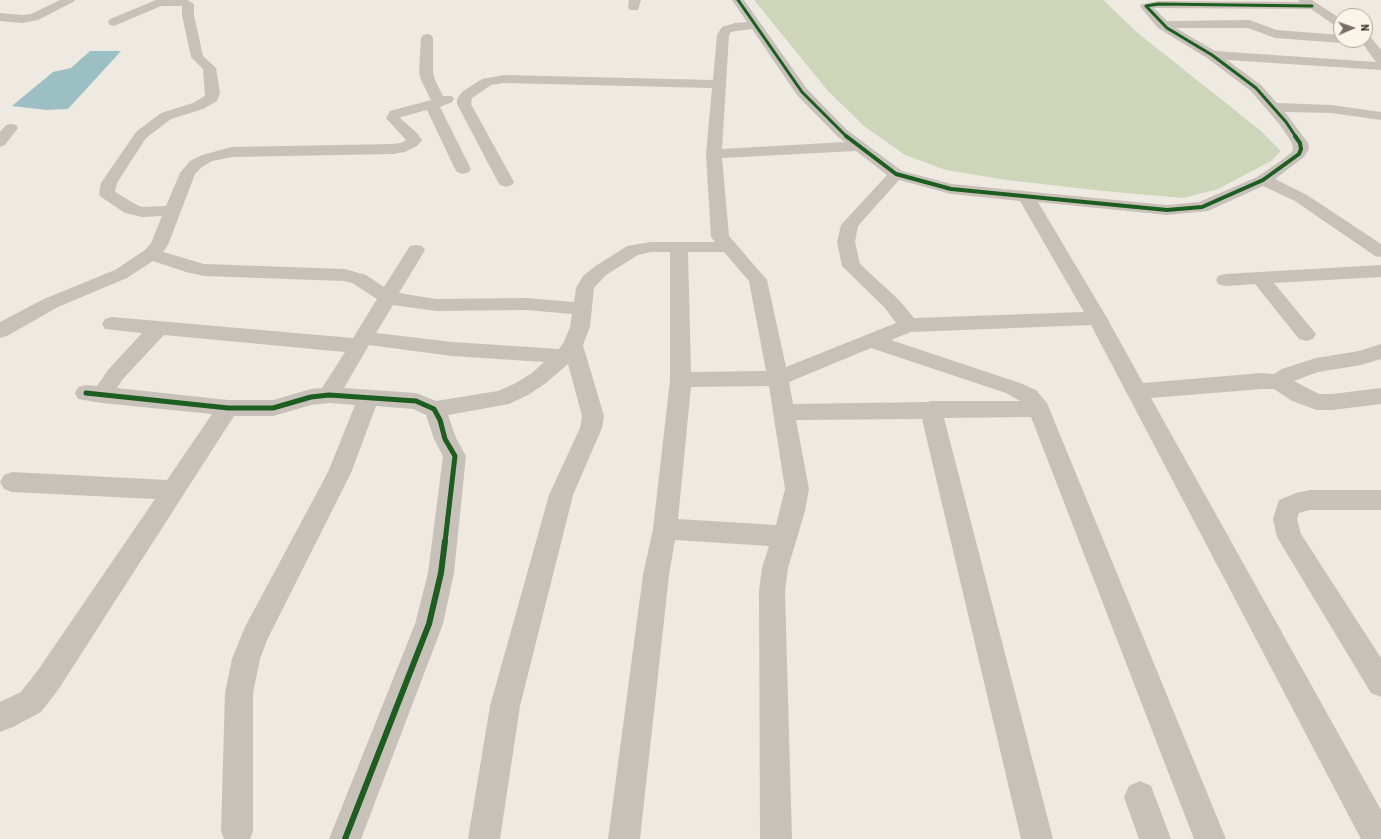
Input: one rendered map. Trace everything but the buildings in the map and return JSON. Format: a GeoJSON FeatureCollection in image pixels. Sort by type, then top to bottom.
{"type":"FeatureCollection","features":[{"type":"Feature","properties":{"kind":"street"},"geometry":{"type":"LineString","coordinates":[[0,18],[34,17],[69,0]]}},
{"type":"Feature","properties":{"kind":"street"},"geometry":{"type":"LineString","coordinates":[[738,0],[802,92],[842,133],[896,174],[951,189],[1167,210],[1202,207],[1263,180],[1299,154],[1301,149],[1300,143],[1286,122],[1273,106],[1251,84],[1212,55],[1162,25],[1144,3]]}},
{"type":"Feature","properties":{"kind":"street"},"geometry":{"type":"LineString","coordinates":[[114,22],[163,1],[182,2],[188,4],[188,15],[192,27],[197,57],[209,68],[213,92],[212,98],[198,106],[166,116],[141,136],[109,183],[107,194],[131,209],[142,212],[173,211]]}},
{"type":"Feature","properties":{"kind":"street"},"geometry":{"type":"LineString","coordinates":[[1144,3],[1308,3],[1333,19]]}},
{"type":"Feature","properties":{"kind":"street"},"geometry":{"type":"LineString","coordinates":[[1162,25],[1249,24],[1275,34],[1333,38]]}},
{"type":"Feature","properties":{"kind":"street"},"geometry":{"type":"LineString","coordinates":[[756,25],[735,27],[726,30],[723,35],[714,154],[720,237],[758,280],[778,378],[797,489],[793,511],[775,568],[772,591],[776,839]]}},
{"type":"Feature","properties":{"kind":"street"},"geometry":{"type":"LineString","coordinates":[[427,38],[426,72],[437,102]]}},
{"type":"Feature","properties":{"kind":"street"},"geometry":{"type":"LineString","coordinates":[[1373,48],[1381,59]]}},
{"type":"Feature","properties":{"kind":"street"},"geometry":{"type":"LineString","coordinates":[[1212,55],[1381,66]]}},
{"type":"Feature","properties":{"kind":"street"},"geometry":{"type":"LineString","coordinates":[[0,330],[51,303],[121,274],[151,254],[159,244],[188,173],[196,164],[207,158],[232,152],[393,149],[405,146],[412,143],[414,140],[393,118],[395,114],[467,95],[486,82],[504,79],[720,84]]}},
{"type":"Feature","properties":{"kind":"street"},"geometry":{"type":"LineString","coordinates":[[467,95],[464,99],[464,104],[506,182]]}},
{"type":"Feature","properties":{"kind":"street"},"geometry":{"type":"LineString","coordinates":[[437,102],[433,107],[463,169]]}},
{"type":"Feature","properties":{"kind":"street"},"geometry":{"type":"LineString","coordinates":[[1273,106],[1331,109],[1381,116]]}},
{"type":"Feature","properties":{"kind":"street"},"geometry":{"type":"LineString","coordinates":[[0,142],[11,128]]}},
{"type":"Feature","properties":{"kind":"street"},"geometry":{"type":"LineString","coordinates":[[714,154],[861,146]]}},
{"type":"Feature","properties":{"kind":"street"},"geometry":{"type":"LineString","coordinates":[[896,174],[850,225],[846,242],[851,266],[892,304],[910,325]]}},
{"type":"Feature","properties":{"kind":"street"},"geometry":{"type":"LineString","coordinates":[[1263,180],[1301,198],[1381,252]]}},
{"type":"Feature","properties":{"kind":"street"},"geometry":{"type":"LineString","coordinates":[[1026,196],[1097,318],[1379,839]]}},
{"type":"Feature","properties":{"kind":"street"},"geometry":{"type":"LineString","coordinates":[[159,328],[115,375],[94,394],[228,408],[273,408],[311,397],[329,395],[416,401],[434,409],[501,398],[522,389],[538,378],[568,350],[580,327],[585,288],[590,280],[620,257],[633,250],[651,247],[729,247]]}},
{"type":"Feature","properties":{"kind":"street"},"geometry":{"type":"LineString","coordinates":[[624,839],[656,575],[666,529],[681,380],[679,247]]}},
{"type":"Feature","properties":{"kind":"street"},"geometry":{"type":"LineString","coordinates":[[329,395],[416,250]]}},
{"type":"Feature","properties":{"kind":"street"},"geometry":{"type":"LineString","coordinates":[[151,254],[192,268],[204,270],[345,275],[359,279],[388,298],[436,305],[526,304],[582,308]]}},
{"type":"Feature","properties":{"kind":"street"},"geometry":{"type":"LineString","coordinates":[[1225,280],[1381,271]]}},
{"type":"Feature","properties":{"kind":"street"},"geometry":{"type":"LineString","coordinates":[[1260,278],[1306,334]]}},
{"type":"Feature","properties":{"kind":"street"},"geometry":{"type":"LineString","coordinates":[[681,380],[778,378],[869,340],[910,325],[1097,318]]}},
{"type":"Feature","properties":{"kind":"street"},"geometry":{"type":"LineString","coordinates":[[112,324],[452,349],[568,350]]}},
{"type":"Feature","properties":{"kind":"street"},"geometry":{"type":"LineString","coordinates":[[869,340],[1013,388],[1028,396],[1039,409],[1210,839]]}},
{"type":"Feature","properties":{"kind":"street"},"geometry":{"type":"LineString","coordinates":[[484,839],[506,706],[561,495],[591,428],[593,416],[568,350]]}},
{"type":"Feature","properties":{"kind":"street"},"geometry":{"type":"LineString","coordinates":[[1278,382],[1289,374],[1316,365],[1361,358],[1381,352]]}},
{"type":"Feature","properties":{"kind":"street"},"geometry":{"type":"LineString","coordinates":[[1137,391],[1262,381],[1278,382],[1300,395],[1318,402],[1332,402],[1381,396]]}},
{"type":"Feature","properties":{"kind":"street"},"geometry":{"type":"LineString","coordinates":[[237,831],[239,694],[246,660],[255,636],[339,473],[368,398]]}},
{"type":"Feature","properties":{"kind":"street"},"geometry":{"type":"LineString","coordinates":[[0,717],[3,717],[31,702],[48,680],[228,408]]}},
{"type":"Feature","properties":{"kind":"street"},"geometry":{"type":"LineString","coordinates":[[346,839],[429,624],[441,573],[454,456],[446,439],[440,420],[434,409]]}},
{"type":"Feature","properties":{"kind":"street"},"geometry":{"type":"LineString","coordinates":[[784,412],[931,409],[1039,409]]}},
{"type":"Feature","properties":{"kind":"street"},"geometry":{"type":"LineString","coordinates":[[931,409],[1037,839]]}},
{"type":"Feature","properties":{"kind":"street"},"geometry":{"type":"LineString","coordinates":[[12,482],[174,490]]}},
{"type":"Feature","properties":{"kind":"street"},"geometry":{"type":"LineString","coordinates":[[1381,500],[1310,500],[1296,502],[1288,507],[1285,519],[1290,536],[1381,683]]}},
{"type":"Feature","properties":{"kind":"street"},"geometry":{"type":"LineString","coordinates":[[666,529],[785,536]]}},
{"type":"Feature","properties":{"kind":"street"},"geometry":{"type":"LineString","coordinates":[[1140,797],[1155,839]]}},
{"type":"Feature","properties":{"kind":"green space"},"geometry":{"type":"Polygon","coordinates":[[[754,0],[1103,0],[1139,34],[1261,131],[1281,151],[1271,161],[1218,189],[1183,198],[1006,180],[946,170],[905,155],[864,126],[828,91],[754,0]]]}},
{"type":"Feature","properties":{"kind":"water"},"geometry":{"type":"Polygon","coordinates":[[[90,51],[121,51],[68,109],[47,110],[12,106],[53,72],[71,68],[90,51]]]}},
{"type":"Feature","properties":{"kind":"cycle path"},"geometry":{"type":"LineString","coordinates":[[738,0],[802,92],[842,133],[896,174],[951,189],[1167,210],[1202,207],[1263,180],[1288,163],[1299,154],[1301,149],[1300,143],[1286,122],[1256,88],[1212,55],[1167,28],[1146,6],[1158,4],[1312,6]]}},
{"type":"Feature","properties":{"kind":"cycle path"},"geometry":{"type":"LineString","coordinates":[[86,393],[228,408],[273,408],[311,397],[329,395],[416,401],[434,409],[440,420],[445,439],[455,456],[441,573],[429,624],[345,839]]}}]}
